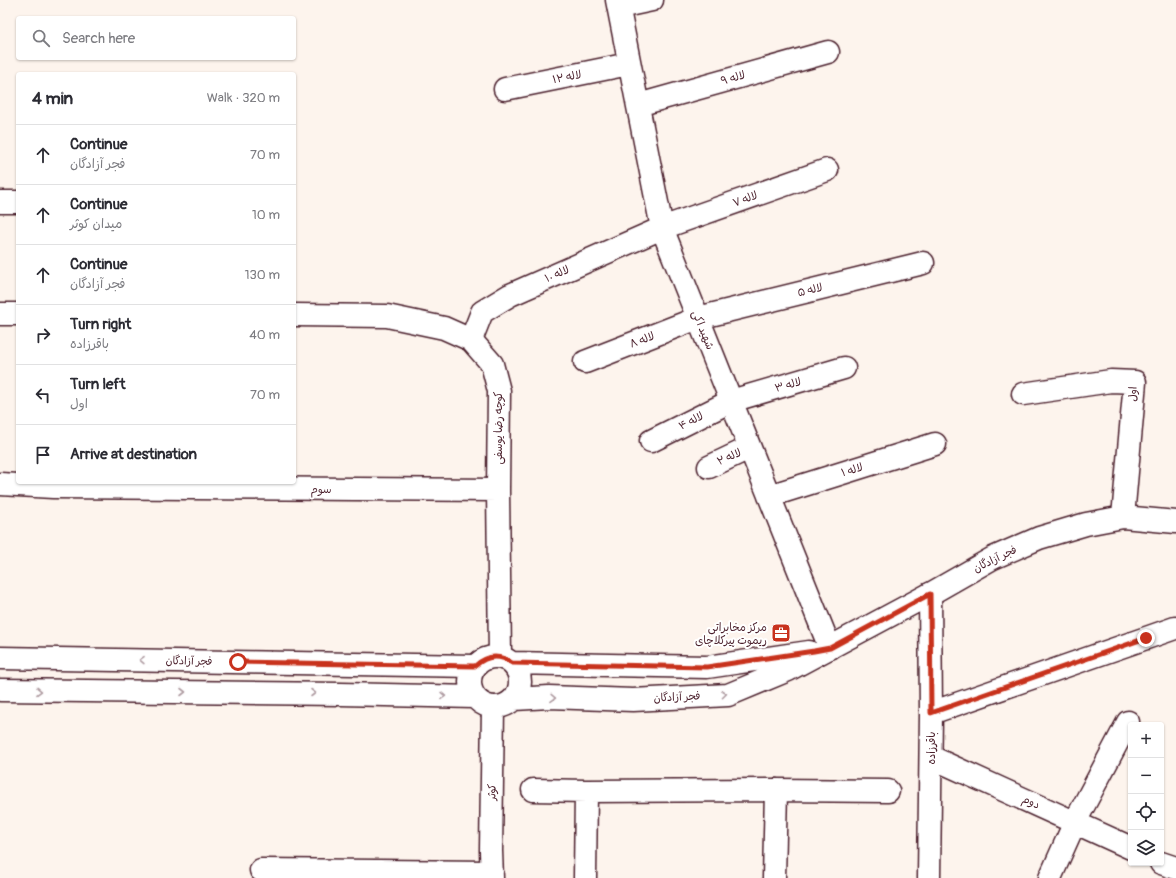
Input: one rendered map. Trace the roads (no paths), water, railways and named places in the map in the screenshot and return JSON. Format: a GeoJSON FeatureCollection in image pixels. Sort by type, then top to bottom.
{"type":"FeatureCollection","features":[{"type":"Feature","properties":{"kind":"street"},"geometry":{"type":"LineString","coordinates":[[618,4],[652,0]]}},
{"type":"Feature","properties":{"kind":"street","name":"شهید اکی"},"geometry":{"type":"LineString","coordinates":[[618,4],[662,228],[830,648]]}},
{"type":"Feature","properties":{"kind":"street","name":"لاله ۹"},"geometry":{"type":"LineString","coordinates":[[638,105],[828,52]]}},
{"type":"Feature","properties":{"kind":"street","name":"لاله ۱۲"},"geometry":{"type":"LineString","coordinates":[[505,89],[629,64]]}},
{"type":"Feature","properties":{"kind":"street","name":"لاله ۷"},"geometry":{"type":"LineString","coordinates":[[662,228],[827,170]]}},
{"type":"Feature","properties":{"kind":"street"},"geometry":{"type":"LineString","coordinates":[[0,202],[16,202]]}},
{"type":"Feature","properties":{"kind":"street","name":"لاله ۱۰"},"geometry":{"type":"LineString","coordinates":[[471,340],[482,312],[510,295],[662,228]]}},
{"type":"Feature","properties":{"kind":"street","name":"لاله ۵"},"geometry":{"type":"LineString","coordinates":[[698,318],[923,263]]}},
{"type":"Feature","properties":{"kind":"street"},"geometry":{"type":"LineString","coordinates":[[0,314],[16,314]]}},
{"type":"Feature","properties":{"kind":"street","name":"کوچه رضا یوسفی"},"geometry":{"type":"LineString","coordinates":[[296,315],[387,316],[444,328],[471,340],[492,364],[499,391],[498,490],[506,660]]}},
{"type":"Feature","properties":{"kind":"street","name":"لاله ۸"},"geometry":{"type":"LineString","coordinates":[[586,362],[698,318]]}},
{"type":"Feature","properties":{"kind":"street","name":"لاله ۳"},"geometry":{"type":"LineString","coordinates":[[731,401],[844,368]]}},
{"type":"Feature","properties":{"kind":"street","name":"اول"},"geometry":{"type":"LineString","coordinates":[[1023,394],[1111,382],[1135,382],[1123,517]]}},
{"type":"Feature","properties":{"kind":"street","name":"لاله ۴"},"geometry":{"type":"LineString","coordinates":[[650,441],[731,401]]}},
{"type":"Feature","properties":{"kind":"street","name":"لاله ۱"},"geometry":{"type":"LineString","coordinates":[[769,496],[935,444]]}},
{"type":"Feature","properties":{"kind":"street","name":"لاله ۲"},"geometry":{"type":"LineString","coordinates":[[709,466],[750,448]]}},
{"type":"Feature","properties":{"kind":"street","name":"سوم"},"geometry":{"type":"LineString","coordinates":[[0,484],[218,485],[498,490]]}},
{"type":"Feature","properties":{"kind":"street","name":"فجر آزادگان"},"geometry":{"type":"LineString","coordinates":[[514,699],[549,698],[633,700],[728,694],[788,670],[930,594],[993,558],[1039,538],[1086,524],[1123,517],[1176,522]]}},
{"type":"Feature","properties":{"kind":"street","name":"باقرزاده"},"geometry":{"type":"LineString","coordinates":[[929,878],[931,757],[930,594]]}},
{"type":"Feature","properties":{"kind":"street"},"geometry":{"type":"LineString","coordinates":[[931,713],[1175,628]]}},
{"type":"Feature","properties":{"kind":"street","name":"فجر آزادگان"},"geometry":{"type":"LineString","coordinates":[[506,660],[707,667],[830,648]]}},
{"type":"Feature","properties":{"kind":"street"},"geometry":{"type":"LineString","coordinates":[[491,656],[506,660],[518,671],[520,681],[519,690],[514,699],[504,705],[493,707],[483,704],[474,697],[470,687],[470,676],[475,666],[482,660],[491,656]]}},
{"type":"Feature","properties":{"kind":"street","name":"فجر آزادگان"},"geometry":{"type":"LineString","coordinates":[[0,658],[475,666]]}},
{"type":"Feature","properties":{"kind":"street"},"geometry":{"type":"LineString","coordinates":[[0,690],[474,697]]}},
{"type":"Feature","properties":{"kind":"street","name":"کوثر"},"geometry":{"type":"LineString","coordinates":[[492,875],[493,707]]}},
{"type":"Feature","properties":{"kind":"street"},"geometry":{"type":"LineString","coordinates":[[1050,878],[1075,822],[1128,722]]}},
{"type":"Feature","properties":{"kind":"street","name":"دوم"},"geometry":{"type":"LineString","coordinates":[[931,757],[1128,847]]}},
{"type":"Feature","properties":{"kind":"street"},"geometry":{"type":"LineString","coordinates":[[533,790],[888,791]]}},
{"type":"Feature","properties":{"kind":"street"},"geometry":{"type":"LineString","coordinates":[[774,878],[776,790]]}},
{"type":"Feature","properties":{"kind":"street"},"geometry":{"type":"LineString","coordinates":[[585,878],[586,791]]}},
{"type":"Feature","properties":{"kind":"street"},"geometry":{"type":"LineString","coordinates":[[261,870],[347,874],[492,875]]}},
{"type":"Feature","properties":{"kind":"place","name":"مرکز مخابراتی ریموت پیرکلاچای"},"geometry":{"type":"Point","coordinates":[781,633]}}]}
